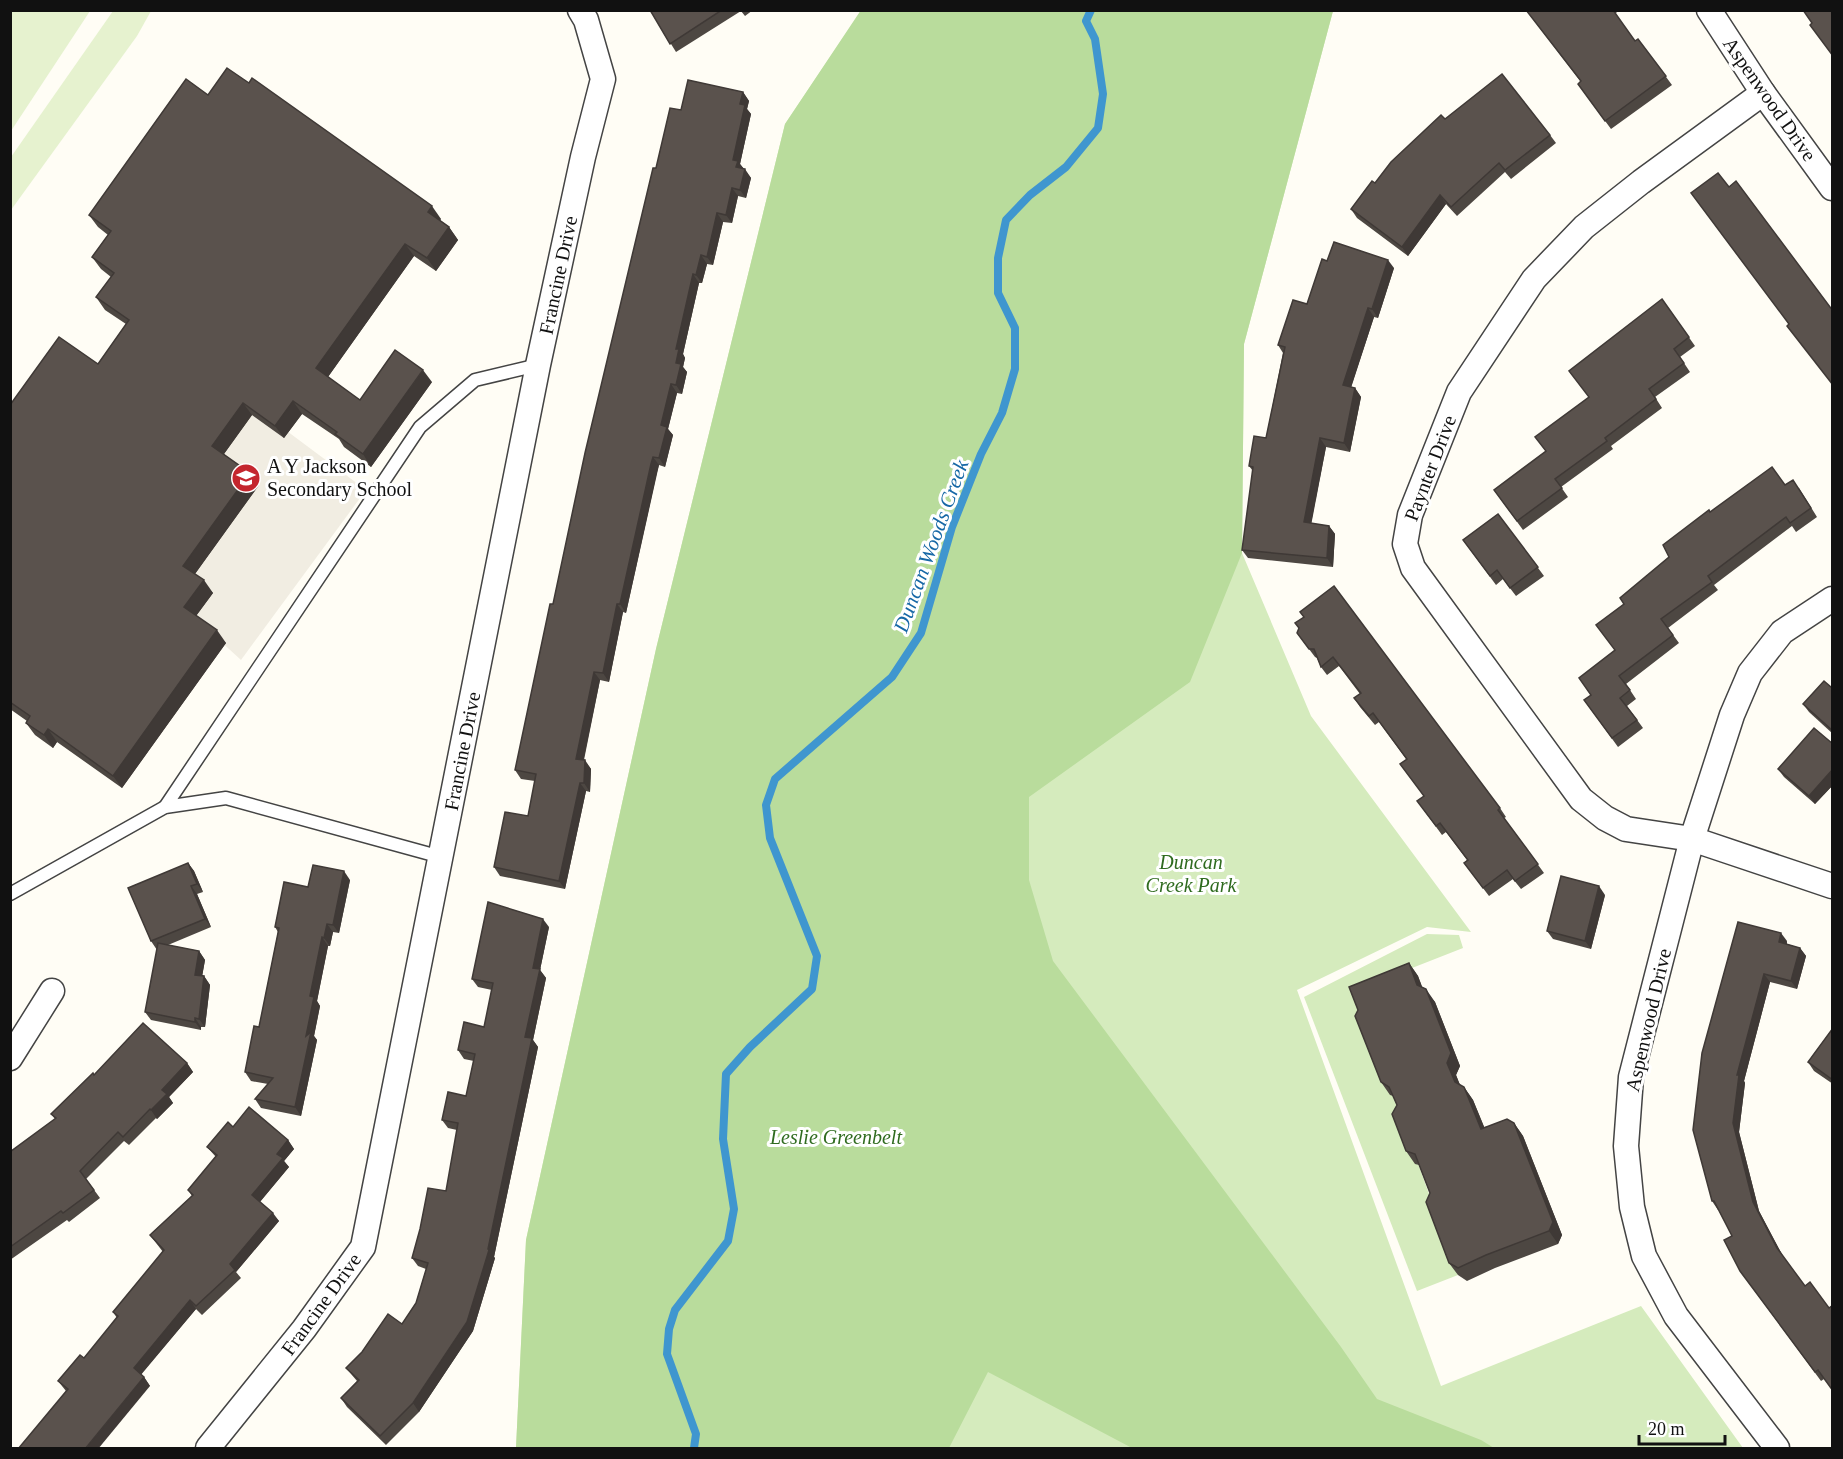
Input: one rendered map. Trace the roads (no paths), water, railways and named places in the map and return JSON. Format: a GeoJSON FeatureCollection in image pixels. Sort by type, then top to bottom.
{"type":"FeatureCollection","features":[{"type":"Feature","properties":{"kind":"street","name":"Francine Drive"},"geometry":{"type":"LineString","coordinates":[[208,1449],[304,1329],[363,1247],[538,365],[603,79],[586,20],[580,10]]}},
{"type":"Feature","properties":{"kind":"street","name":"Aspenwood Drive"},"geometry":{"type":"LineString","coordinates":[[1708,10],[1763,93],[1833,188]]}},
{"type":"Feature","properties":{"kind":"street","name":"Paynter Drive"},"geometry":{"type":"LineString","coordinates":[[1763,93],[1641,182],[1584,227],[1534,279],[1459,392],[1410,515],[1405,544],[1413,568],[1581,799],[1605,818],[1626,829],[1692,839],[1833,886]]}},
{"type":"Feature","properties":{"kind":"street","name":"Aspenwood Drive"},"geometry":{"type":"LineString","coordinates":[[1777,1449],[1676,1316],[1644,1256],[1632,1207],[1626,1146],[1631,1077],[1692,839],[1732,715],[1750,673],[1782,632],[1833,599]]}},
{"type":"Feature","properties":{"kind":"street"},"geometry":{"type":"LineString","coordinates":[[10,1058],[52,991]]}},
{"type":"Feature","properties":{"kind":"lane"},"geometry":{"type":"LineString","coordinates":[[165,807],[420,427],[475,381],[538,365]]}},
{"type":"Feature","properties":{"kind":"lane"},"geometry":{"type":"LineString","coordinates":[[10,894],[165,807],[226,798],[441,857]]}},
{"type":"Feature","properties":{"kind":"waterway","name":"Duncan Woods Creek"},"geometry":{"type":"LineString","coordinates":[[694,1448],[696,1434],[667,1354],[669,1329],[675,1310],[728,1241],[734,1209],[723,1139],[726,1074],[750,1047],[812,989],[817,956],[770,838],[766,805],[775,779],[892,677],[921,633],[952,527],[981,454],[1002,413],[1015,369],[1015,328],[998,293],[998,258],[1006,220],[1030,195],[1066,167],[1098,128],[1103,94],[1095,39],[1086,21],[1091,10]]}},
{"type":"Feature","properties":{"kind":"place","name":"A Y Jackson Secondary School"},"geometry":{"type":"Point","coordinates":[246,478]}},
{"type":"Feature","properties":{"kind":"park label","name":"Duncan Creek Park"},"geometry":{"type":"Point","coordinates":[1191,874]}},
{"type":"Feature","properties":{"kind":"park label","name":"Leslie Greenbelt"},"geometry":{"type":"Point","coordinates":[836,1137]}}]}
